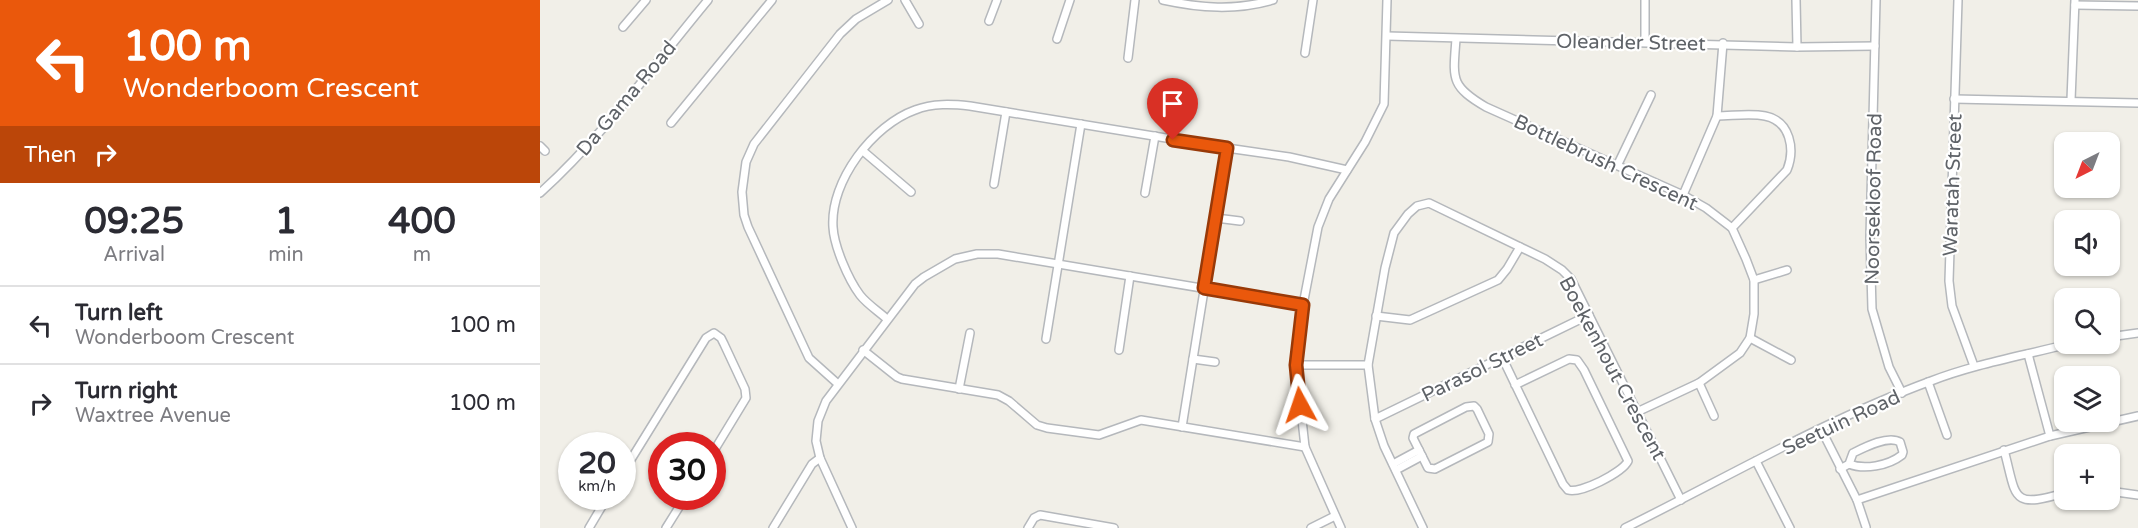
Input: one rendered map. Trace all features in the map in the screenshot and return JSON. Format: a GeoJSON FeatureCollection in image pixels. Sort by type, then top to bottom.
{"type":"FeatureCollection","features":[{"type":"Feature","properties":{"kind":"street"},"geometry":{"type":"LineString","coordinates":[[623,27],[646,0]]}},
{"type":"Feature","properties":{"kind":"street","name":"Da Gama Road"},"geometry":{"type":"LineString","coordinates":[[540,193],[610,118],[708,0]]}},
{"type":"Feature","properties":{"kind":"street"},"geometry":{"type":"LineString","coordinates":[[671,123],[772,0]]}},
{"type":"Feature","properties":{"kind":"street"},"geometry":{"type":"LineString","coordinates":[[838,384],[809,358],[763,261],[744,215],[742,192],[744,172],[754,144],[840,34],[856,19],[888,0]]}},
{"type":"Feature","properties":{"kind":"street"},"geometry":{"type":"LineString","coordinates":[[905,0],[919,24]]}},
{"type":"Feature","properties":{"kind":"street"},"geometry":{"type":"LineString","coordinates":[[989,21],[998,0]]}},
{"type":"Feature","properties":{"kind":"street"},"geometry":{"type":"LineString","coordinates":[[1057,39],[1070,0]]}},
{"type":"Feature","properties":{"kind":"street"},"geometry":{"type":"LineString","coordinates":[[1128,58],[1136,0]]}},
{"type":"Feature","properties":{"kind":"street"},"geometry":{"type":"LineString","coordinates":[[1162,0],[1232,8],[1252,6],[1273,0]]}},
{"type":"Feature","properties":{"kind":"street"},"geometry":{"type":"LineString","coordinates":[[1305,53],[1313,0]]}},
{"type":"Feature","properties":{"kind":"street"},"geometry":{"type":"LineString","coordinates":[[1341,528],[1305,447],[1296,365],[1303,305],[1318,227],[1329,199],[1365,142],[1384,104],[1387,0]]}},
{"type":"Feature","properties":{"kind":"street"},"geometry":{"type":"LineString","coordinates":[[1645,0],[1645,41]]}},
{"type":"Feature","properties":{"kind":"street"},"geometry":{"type":"LineString","coordinates":[[1796,0],[1797,46]]}},
{"type":"Feature","properties":{"kind":"street","name":"Noorsekloof Road"},"geometry":{"type":"LineString","coordinates":[[1876,0],[1870,237],[1872,309],[1889,367],[1902,393]]}},
{"type":"Feature","properties":{"kind":"street","name":"Waratah Street"},"geometry":{"type":"LineString","coordinates":[[1958,0],[1949,281],[1952,306],[1974,366]]}},
{"type":"Feature","properties":{"kind":"street"},"geometry":{"type":"LineString","coordinates":[[2072,100],[2075,2],[2138,6]]}},
{"type":"Feature","properties":{"kind":"street","name":"Oleander Street"},"geometry":{"type":"LineString","coordinates":[[1387,36],[1875,46]]}},
{"type":"Feature","properties":{"kind":"street","name":"Bottlebrush Crescent"},"geometry":{"type":"LineString","coordinates":[[1456,39],[1453,73],[1462,91],[1473,100],[1683,195],[1706,208],[1732,228],[1754,280],[1754,314],[1750,338]]}},
{"type":"Feature","properties":{"kind":"street"},"geometry":{"type":"LineString","coordinates":[[1683,195],[1717,116],[1723,43]]}},
{"type":"Feature","properties":{"kind":"street"},"geometry":{"type":"LineString","coordinates":[[1618,164],[1651,95]]}},
{"type":"Feature","properties":{"kind":"street"},"geometry":{"type":"LineString","coordinates":[[1954,99],[2138,103]]}},
{"type":"Feature","properties":{"kind":"street"},"geometry":{"type":"LineString","coordinates":[[887,319],[859,293],[836,245],[833,228],[835,204],[842,182],[863,151],[884,128],[904,114],[918,109],[935,105],[957,105],[1289,157],[1347,170]]}},
{"type":"Feature","properties":{"kind":"street"},"geometry":{"type":"LineString","coordinates":[[994,184],[1006,112]]}},
{"type":"Feature","properties":{"kind":"street"},"geometry":{"type":"LineString","coordinates":[[1717,116],[1769,117],[1786,130],[1790,140],[1790,159],[1787,170],[1732,228]]}},
{"type":"Feature","properties":{"kind":"street"},"geometry":{"type":"LineString","coordinates":[[1046,339],[1081,124]]}},
{"type":"Feature","properties":{"kind":"street"},"geometry":{"type":"LineString","coordinates":[[1145,193],[1155,136]]}},
{"type":"Feature","properties":{"kind":"street"},"geometry":{"type":"LineString","coordinates":[[1182,427],[1227,148]]}},
{"type":"Feature","properties":{"kind":"street"},"geometry":{"type":"LineString","coordinates":[[863,151],[911,192]]}},
{"type":"Feature","properties":{"kind":"street","name":"Boekenhout Crescent"},"geometry":{"type":"LineString","coordinates":[[1423,528],[1384,446],[1375,419],[1368,365],[1391,241],[1408,214],[1417,206],[1429,203],[1545,259],[1571,279],[1681,500]]}},
{"type":"Feature","properties":{"kind":"street"},"geometry":{"type":"LineString","coordinates":[[1216,218],[1240,220]]}},
{"type":"Feature","properties":{"kind":"street"},"geometry":{"type":"LineString","coordinates":[[1376,316],[1406,321],[1420,317],[1498,280],[1520,247]]}},
{"type":"Feature","properties":{"kind":"street"},"geometry":{"type":"LineString","coordinates":[[852,528],[820,458],[816,441],[818,421],[826,401],[838,384],[915,284],[955,259],[977,254],[998,254],[1303,305]]}},
{"type":"Feature","properties":{"kind":"street"},"geometry":{"type":"LineString","coordinates":[[1754,280],[1787,270]]}},
{"type":"Feature","properties":{"kind":"street"},"geometry":{"type":"LineString","coordinates":[[1119,350],[1130,276]]}},
{"type":"Feature","properties":{"kind":"street","name":"Parasol Street"},"geometry":{"type":"LineString","coordinates":[[1375,419],[1589,315]]}},
{"type":"Feature","properties":{"kind":"street"},"geometry":{"type":"LineString","coordinates":[[636,451],[706,338],[714,333],[721,338],[746,398],[725,432]]}},
{"type":"Feature","properties":{"kind":"street"},"geometry":{"type":"LineString","coordinates":[[959,389],[970,333]]}},
{"type":"Feature","properties":{"kind":"street"},"geometry":{"type":"LineString","coordinates":[[2120,335],[2138,333]]}},
{"type":"Feature","properties":{"kind":"street"},"geometry":{"type":"LineString","coordinates":[[1637,412],[1699,383],[1740,352],[1750,338],[1791,360]]}},
{"type":"Feature","properties":{"kind":"street","name":"Seetuin Road"},"geometry":{"type":"LineString","coordinates":[[1625,528],[1821,429],[1928,382],[1974,366],[2054,348]]}},
{"type":"Feature","properties":{"kind":"street"},"geometry":{"type":"LineString","coordinates":[[863,350],[902,379],[1003,397],[1037,425],[1047,428],[1099,435],[1141,420],[1305,447]]}},
{"type":"Feature","properties":{"kind":"street"},"geometry":{"type":"LineString","coordinates":[[2028,354],[2050,436]]}},
{"type":"Feature","properties":{"kind":"street"},"geometry":{"type":"LineString","coordinates":[[1502,357],[1515,384],[1568,490],[1575,492],[1617,473],[1626,465],[1628,461],[1577,360],[1569,359],[1515,384]]}},
{"type":"Feature","properties":{"kind":"street"},"geometry":{"type":"LineString","coordinates":[[1193,359],[1215,362]]}},
{"type":"Feature","properties":{"kind":"street"},"geometry":{"type":"LineString","coordinates":[[1296,365],[1368,365]]}},
{"type":"Feature","properties":{"kind":"street"},"geometry":{"type":"LineString","coordinates":[[1928,382],[1947,435]]}},
{"type":"Feature","properties":{"kind":"street"},"geometry":{"type":"LineString","coordinates":[[1699,383],[1714,416]]}},
{"type":"Feature","properties":{"kind":"street"},"geometry":{"type":"LineString","coordinates":[[1466,406],[1474,406],[1477,409],[1489,434],[1488,442],[1433,469],[1428,468],[1421,453],[1413,437],[1415,432],[1466,406]]}},
{"type":"Feature","properties":{"kind":"street"},"geometry":{"type":"LineString","coordinates":[[1857,500],[2050,436],[2138,416]]}},
{"type":"Feature","properties":{"kind":"street"},"geometry":{"type":"LineString","coordinates":[[1821,429],[1857,500],[1866,527]]}},
{"type":"Feature","properties":{"kind":"street"},"geometry":{"type":"LineString","coordinates":[[1840,469],[1849,464],[1853,453],[1889,439],[1898,440],[1902,446],[1902,455],[1894,460],[1864,468],[1849,464]]}},
{"type":"Feature","properties":{"kind":"street"},"geometry":{"type":"LineString","coordinates":[[2004,450],[2015,491],[2021,498],[2037,501],[2054,496]]}},
{"type":"Feature","properties":{"kind":"street"},"geometry":{"type":"LineString","coordinates":[[1394,467],[1421,453]]}},
{"type":"Feature","properties":{"kind":"street"},"geometry":{"type":"LineString","coordinates":[[773,528],[812,464],[820,458]]}},
{"type":"Feature","properties":{"kind":"street"},"geometry":{"type":"LineString","coordinates":[[1756,461],[1790,528]]}},
{"type":"Feature","properties":{"kind":"street"},"geometry":{"type":"LineString","coordinates":[[2120,493],[2138,495]]}},
{"type":"Feature","properties":{"kind":"street"},"geometry":{"type":"LineString","coordinates":[[589,528],[600,510]]}},
{"type":"Feature","properties":{"kind":"street"},"geometry":{"type":"LineString","coordinates":[[666,528],[677,510]]}},
{"type":"Feature","properties":{"kind":"street"},"geometry":{"type":"LineString","coordinates":[[1028,528],[1034,518],[1040,515],[1096,527],[1114,528]]}},
{"type":"Feature","properties":{"kind":"street"},"geometry":{"type":"LineString","coordinates":[[1311,528],[1335,516]]}},
{"type":"Feature","properties":{"kind":"route"},"geometry":{"type":"LineString","coordinates":[[1173,140],[1227,148],[1204,288],[1303,305],[1296,365],[1300,405]]}}]}
